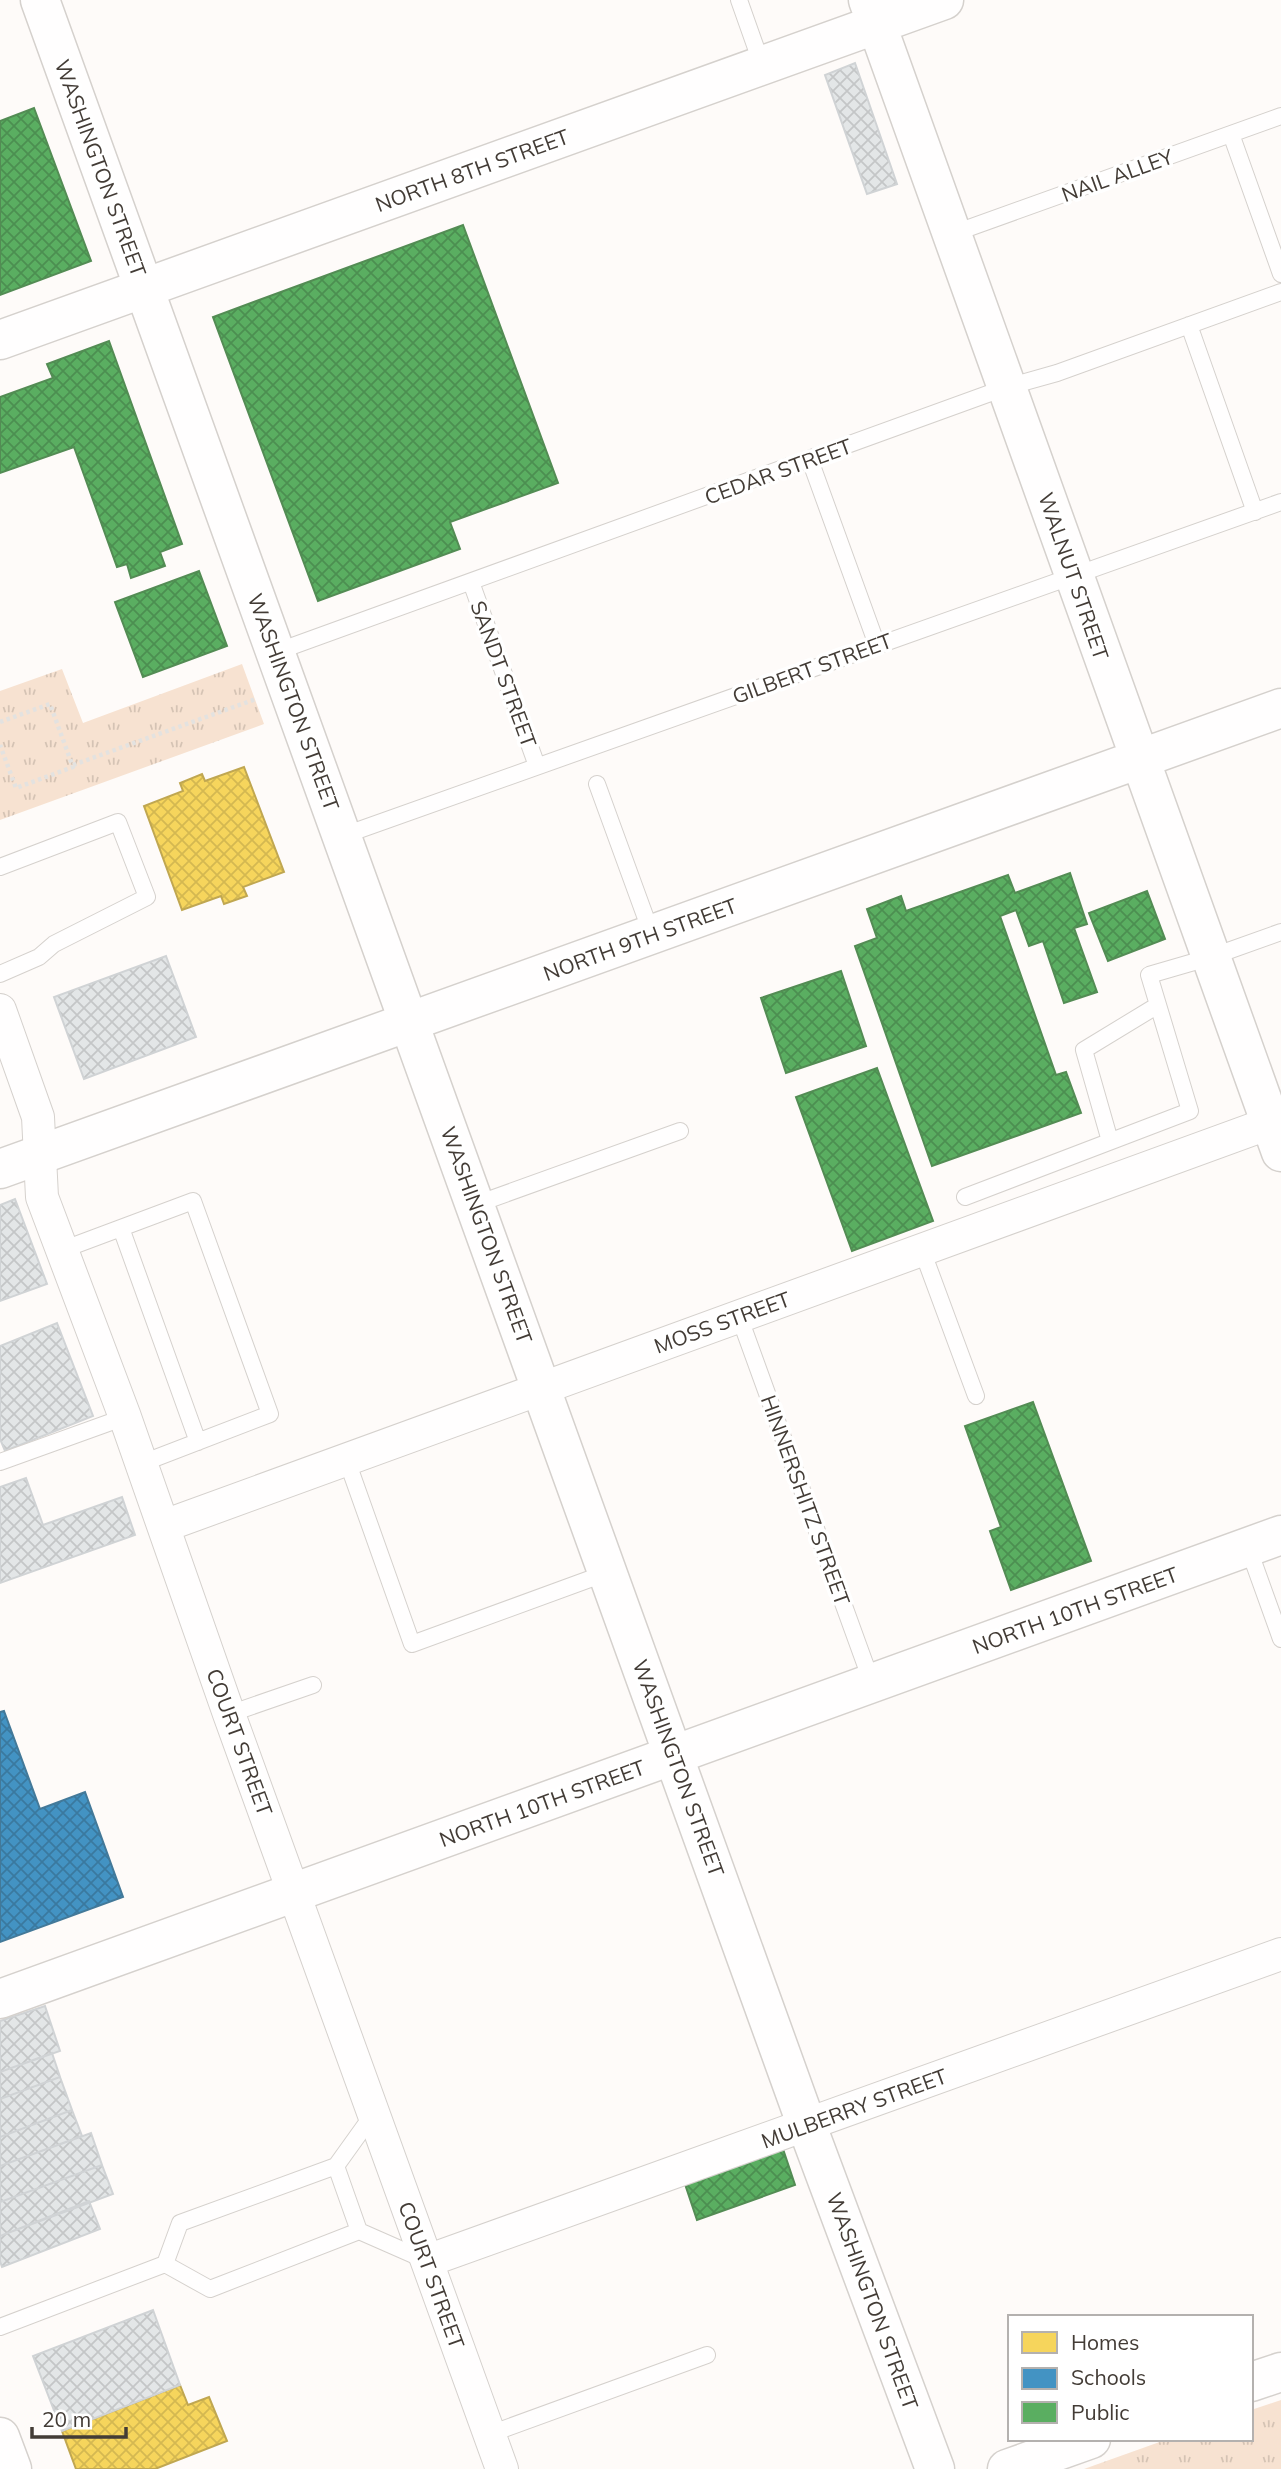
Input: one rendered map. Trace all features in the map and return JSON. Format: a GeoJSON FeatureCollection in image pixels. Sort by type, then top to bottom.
{"type":"FeatureCollection","features":[{"type":"Feature","properties":{"kind":"main road","name":"WASHINGTON STREET"},"geometry":{"type":"LineString","coordinates":[[40,0],[477,1204],[807,2126],[935,2469]]}},
{"type":"Feature","properties":{"kind":"main road","name":"NORTH 8TH STREET"},"geometry":{"type":"LineString","coordinates":[[0,340],[762,65],[872,12],[944,0]]}},
{"type":"Feature","properties":{"kind":"main road","name":"WALNUT STREET"},"geometry":{"type":"LineString","coordinates":[[872,12],[1139,759],[1278,1131]]}},
{"type":"Feature","properties":{"kind":"main road","name":"NORTH 9TH STREET"},"geometry":{"type":"LineString","coordinates":[[0,1169],[1281,708]]}},
{"type":"Feature","properties":{"kind":"main road","name":"NORTH 10TH STREET"},"geometry":{"type":"LineString","coordinates":[[0,1999],[1265,1541]]}},
{"type":"Feature","properties":{"kind":"main road"},"geometry":{"type":"LineString","coordinates":[[1253,2381],[1281,2372]]}},
{"type":"Feature","properties":{"kind":"main road"},"geometry":{"type":"LineString","coordinates":[[0,2437],[12,2469]]}},
{"type":"Feature","properties":{"kind":"main road"},"geometry":{"type":"LineString","coordinates":[[1007,2469],[1085,2441]]}},
{"type":"Feature","properties":{"kind":"street","name":"COURT STREET"},"geometry":{"type":"LineString","coordinates":[[0,1010],[38,1117],[42,1197],[125,1417],[229,1714],[502,2469]]}},
{"type":"Feature","properties":{"kind":"street","name":"MOSS STREET"},"geometry":{"type":"LineString","coordinates":[[164,1525],[1001,1221],[1278,1131]]}},
{"type":"Feature","properties":{"kind":"street","name":"MULBERRY STREET"},"geometry":{"type":"LineString","coordinates":[[427,2260],[1281,1954]]}},
{"type":"Feature","properties":{"kind":"lane"},"geometry":{"type":"LineString","coordinates":[[739,0],[762,65]]}},
{"type":"Feature","properties":{"kind":"lane","name":"NAIL ALLEY"},"geometry":{"type":"LineString","coordinates":[[952,234],[1281,116]]}},
{"type":"Feature","properties":{"kind":"lane"},"geometry":{"type":"LineString","coordinates":[[1231,134],[1281,274]]}},
{"type":"Feature","properties":{"kind":"lane","name":"CEDAR STREET"},"geometry":{"type":"LineString","coordinates":[[283,670],[471,582],[1007,387],[1058,373],[1281,292]]}},
{"type":"Feature","properties":{"kind":"lane"},"geometry":{"type":"LineString","coordinates":[[1189,325],[1255,512]]}},
{"type":"Feature","properties":{"kind":"lane"},"geometry":{"type":"LineString","coordinates":[[810,460],[877,645]]}},
{"type":"Feature","properties":{"kind":"lane","name":"GILBERT STREET"},"geometry":{"type":"LineString","coordinates":[[342,836],[1281,502]]}},
{"type":"Feature","properties":{"kind":"lane","name":"SANDT STREET"},"geometry":{"type":"LineString","coordinates":[[471,582],[537,766]]}},
{"type":"Feature","properties":{"kind":"lane"},"geometry":{"type":"LineString","coordinates":[[597,784],[652,935]]}},
{"type":"Feature","properties":{"kind":"lane"},"geometry":{"type":"LineString","coordinates":[[0,867],[118,822],[147,897],[54,944],[38,957],[0,974]]}},
{"type":"Feature","properties":{"kind":"lane"},"geometry":{"type":"LineString","coordinates":[[965,1197],[1190,1111],[1149,975],[1281,932]]}},
{"type":"Feature","properties":{"kind":"lane"},"geometry":{"type":"LineString","coordinates":[[1111,1141],[1084,1050],[1158,1004]]}},
{"type":"Feature","properties":{"kind":"lane"},"geometry":{"type":"LineString","coordinates":[[477,1204],[680,1131]]}},
{"type":"Feature","properties":{"kind":"lane"},"geometry":{"type":"LineString","coordinates":[[992,1186],[1001,1221]]}},
{"type":"Feature","properties":{"kind":"lane"},"geometry":{"type":"LineString","coordinates":[[62,1250],[193,1201],[270,1414],[140,1464]]}},
{"type":"Feature","properties":{"kind":"lane"},"geometry":{"type":"LineString","coordinates":[[121,1228],[198,1442]]}},
{"type":"Feature","properties":{"kind":"lane"},"geometry":{"type":"LineString","coordinates":[[922,1250],[976,1396]]}},
{"type":"Feature","properties":{"kind":"lane","name":"HINNERSHITZ STREET"},"geometry":{"type":"LineString","coordinates":[[739,1316],[872,1684]]}},
{"type":"Feature","properties":{"kind":"lane"},"geometry":{"type":"LineString","coordinates":[[0,1462],[125,1417]]}},
{"type":"Feature","properties":{"kind":"lane"},"geometry":{"type":"LineString","coordinates":[[346,1458],[412,1644],[609,1572]]}},
{"type":"Feature","properties":{"kind":"lane"},"geometry":{"type":"LineString","coordinates":[[1265,1541],[1281,1639]]}},
{"type":"Feature","properties":{"kind":"lane"},"geometry":{"type":"LineString","coordinates":[[229,1714],[313,1685]]}},
{"type":"Feature","properties":{"kind":"lane"},"geometry":{"type":"LineString","coordinates":[[0,2326],[165,2264],[180,2223],[336,2166],[374,2113]]}},
{"type":"Feature","properties":{"kind":"lane"},"geometry":{"type":"LineString","coordinates":[[336,2166],[359,2231]]}},
{"type":"Feature","properties":{"kind":"lane"},"geometry":{"type":"LineString","coordinates":[[165,2264],[210,2289],[359,2231],[427,2260]]}},
{"type":"Feature","properties":{"kind":"lane"},"geometry":{"type":"LineString","coordinates":[[490,2434],[707,2355]]}},
{"type":"Feature","properties":{"kind":"path"},"geometry":{"type":"LineString","coordinates":[[1,750],[16,788],[73,767],[283,670]]}},
{"type":"Feature","properties":{"kind":"path"},"geometry":{"type":"LineString","coordinates":[[0,722],[50,704],[73,765]]}},
{"type":"Feature","properties":{"kind":"green space"},"geometry":{"type":"Polygon","coordinates":[[[242,664],[264,724],[0,820],[0,691],[62,669],[83,723],[242,664]]]}},
{"type":"Feature","properties":{"kind":"green space"},"geometry":{"type":"Polygon","coordinates":[[[1281,2400],[1281,2469],[1084,2469],[1162,2441],[1253,2441],[1253,2409],[1281,2400]]]}},
{"type":"Feature","properties":{"kind":"building: Homes"},"geometry":{"type":"Polygon","coordinates":[[[244,767],[284,872],[243,887],[247,896],[224,904],[221,896],[182,910],[144,806],[183,791],[180,783],[202,774],[205,781],[244,767]]]}},
{"type":"Feature","properties":{"kind":"building: Homes"},"geometry":{"type":"Polygon","coordinates":[[[180,2385],[188,2405],[209,2397],[227,2441],[155,2469],[76,2469],[62,2431],[180,2385]]]}},
{"type":"Feature","properties":{"kind":"building: Schools"},"geometry":{"type":"Polygon","coordinates":[[[4,1711],[40,1809],[85,1792],[123,1897],[0,1942],[0,1712],[4,1711]]]}},
{"type":"Feature","properties":{"kind":"building: Public"},"geometry":{"type":"Polygon","coordinates":[[[34,108],[91,261],[0,295],[0,121],[34,108]]]}},
{"type":"Feature","properties":{"kind":"building: Public"},"geometry":{"type":"Polygon","coordinates":[[[463,225],[558,483],[450,522],[460,549],[318,601],[213,317],[463,225]]]}},
{"type":"Feature","properties":{"kind":"building: Public"},"geometry":{"type":"Polygon","coordinates":[[[109,341],[182,544],[160,552],[165,566],[131,578],[127,564],[117,567],[74,447],[0,473],[0,397],[53,378],[47,364],[109,341]]]}},
{"type":"Feature","properties":{"kind":"building: Public"},"geometry":{"type":"Polygon","coordinates":[[[199,571],[227,646],[143,677],[115,602],[199,571]]]}},
{"type":"Feature","properties":{"kind":"building: Public"},"geometry":{"type":"Polygon","coordinates":[[[1070,873],[1087,924],[1074,928],[1097,992],[1064,1003],[1043,941],[1029,946],[1016,910],[1000,916],[1056,1075],[1066,1072],[1081,1113],[932,1166],[855,946],[877,938],[867,909],[901,896],[906,911],[1008,875],[1015,893],[1070,873]]]}},
{"type":"Feature","properties":{"kind":"building: Public"},"geometry":{"type":"Polygon","coordinates":[[[1147,891],[1165,939],[1108,961],[1089,913],[1147,891]]]}},
{"type":"Feature","properties":{"kind":"building: Public"},"geometry":{"type":"Polygon","coordinates":[[[841,971],[866,1046],[786,1073],[761,998],[841,971]]]}},
{"type":"Feature","properties":{"kind":"building: Public"},"geometry":{"type":"Polygon","coordinates":[[[877,1068],[933,1221],[852,1251],[796,1097],[877,1068]]]}},
{"type":"Feature","properties":{"kind":"building: Public"},"geometry":{"type":"Polygon","coordinates":[[[1033,1402],[1091,1561],[1011,1590],[990,1531],[1001,1527],[965,1426],[1033,1402]]]}},
{"type":"Feature","properties":{"kind":"building: Public"},"geometry":{"type":"Polygon","coordinates":[[[782,2146],[795,2185],[697,2220],[684,2181],[782,2146]]]}},
{"type":"Feature","properties":{"kind":"building: Other"},"geometry":{"type":"Polygon","coordinates":[[[855,63],[897,184],[867,194],[825,75],[855,63]]]}},
{"type":"Feature","properties":{"kind":"building: Other"},"geometry":{"type":"Polygon","coordinates":[[[166,956],[196,1037],[84,1079],[54,997],[166,956]]]}},
{"type":"Feature","properties":{"kind":"building: Other"},"geometry":{"type":"Polygon","coordinates":[[[15,1199],[47,1284],[0,1301],[0,1205],[15,1199]]]}},
{"type":"Feature","properties":{"kind":"building: Other"},"geometry":{"type":"Polygon","coordinates":[[[57,1323],[93,1416],[5,1451],[0,1439],[0,1346],[57,1323]]]}},
{"type":"Feature","properties":{"kind":"building: Other"},"geometry":{"type":"Polygon","coordinates":[[[26,1478],[43,1525],[122,1497],[135,1535],[0,1583],[0,1487],[26,1478]]]}},
{"type":"Feature","properties":{"kind":"building: Other"},"geometry":{"type":"Polygon","coordinates":[[[45,2006],[60,2051],[0,2072],[0,2021],[45,2006]]]}},
{"type":"Feature","properties":{"kind":"building: Other"},"geometry":{"type":"Polygon","coordinates":[[[52,2053],[60,2077],[0,2099],[0,2072],[52,2053]]]}},
{"type":"Feature","properties":{"kind":"building: Other"},"geometry":{"type":"Polygon","coordinates":[[[60,2077],[72,2110],[0,2137],[0,2099],[60,2077]]]}},
{"type":"Feature","properties":{"kind":"building: Other"},"geometry":{"type":"Polygon","coordinates":[[[72,2110],[82,2136],[0,2166],[0,2137],[72,2110]]]}},
{"type":"Feature","properties":{"kind":"building: Other"},"geometry":{"type":"Polygon","coordinates":[[[91,2133],[102,2165],[0,2202],[0,2166],[91,2133]]]}},
{"type":"Feature","properties":{"kind":"building: Other"},"geometry":{"type":"Polygon","coordinates":[[[102,2165],[113,2194],[0,2236],[0,2202],[102,2165]]]}},
{"type":"Feature","properties":{"kind":"building: Other"},"geometry":{"type":"Polygon","coordinates":[[[89,2201],[100,2229],[2,2267],[0,2236],[89,2201]]]}},
{"type":"Feature","properties":{"kind":"building: Other"},"geometry":{"type":"Polygon","coordinates":[[[153,2310],[180,2385],[62,2431],[33,2356],[153,2310]]]}}]}
